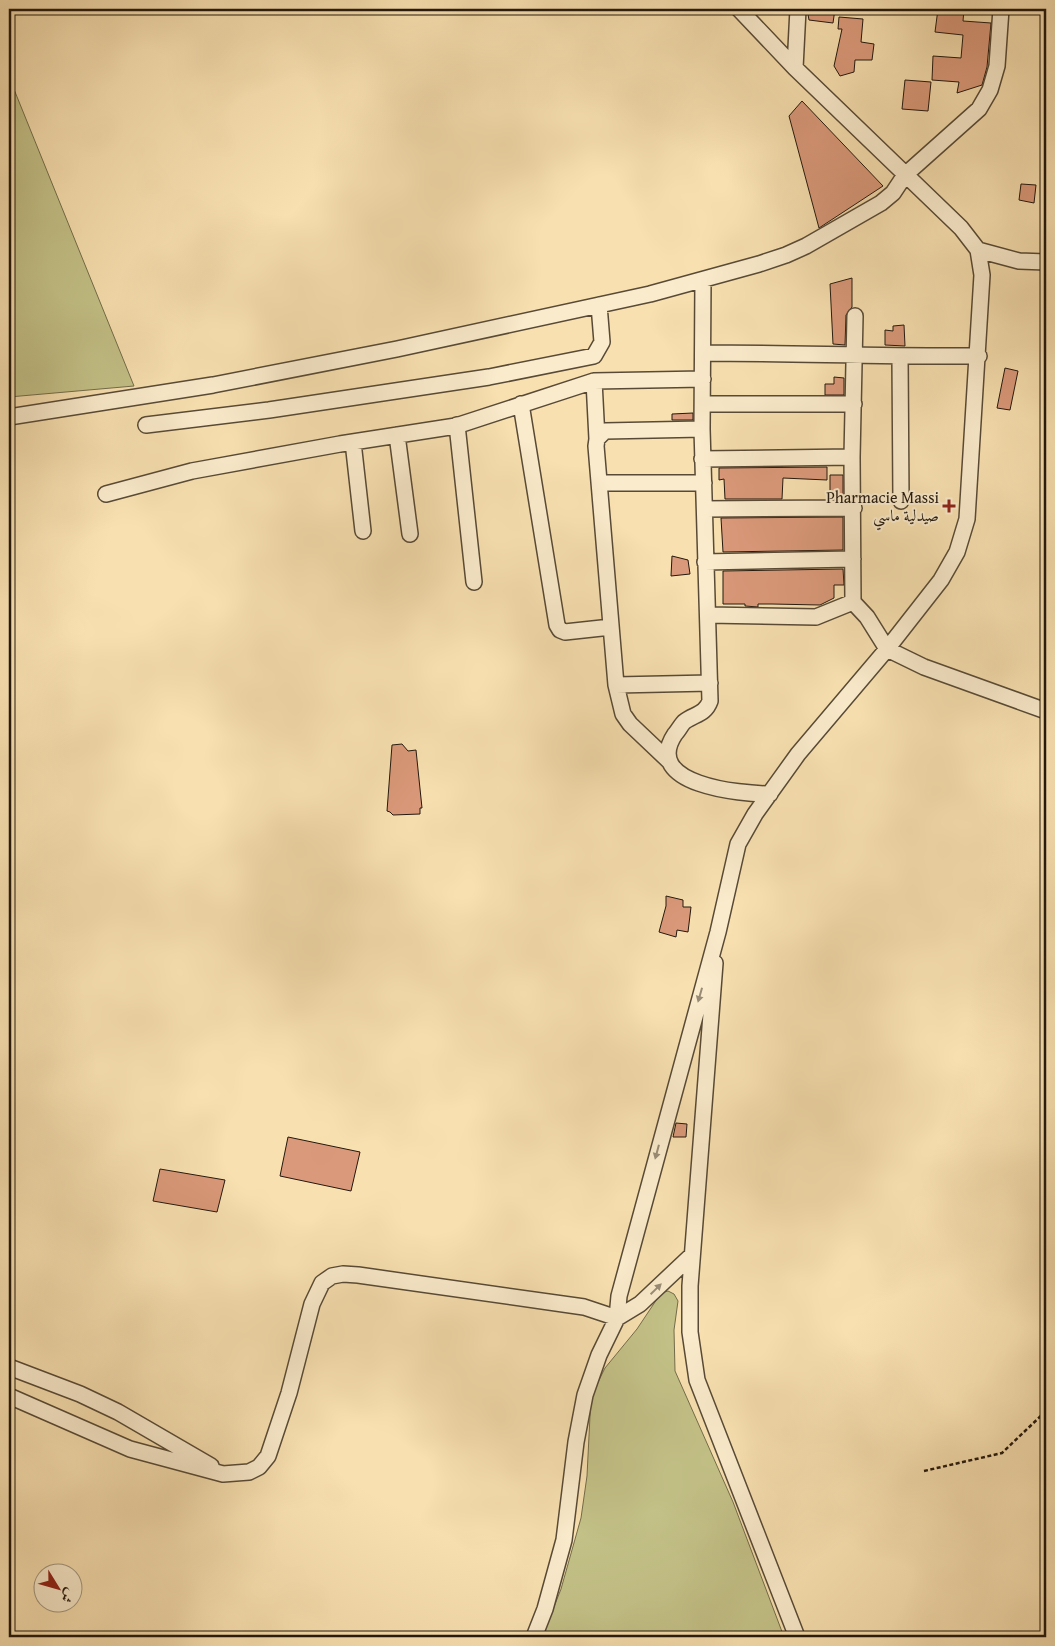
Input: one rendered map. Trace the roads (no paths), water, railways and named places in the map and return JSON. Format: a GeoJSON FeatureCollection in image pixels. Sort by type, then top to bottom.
{"type":"FeatureCollection","features":[{"type":"Feature","properties":{"kind":"street"},"geometry":{"type":"LineString","coordinates":[[534,1637],[545,1609],[564,1540],[576,1442],[585,1396],[599,1355],[617,1318],[621,1286],[718,932],[738,844],[748,824],[798,754],[887,649],[944,576],[963,539],[967,519],[979,356],[982,275],[978,250],[961,228],[795,68],[739,9]]}},
{"type":"Feature","properties":{"kind":"street"},"geometry":{"type":"LineString","coordinates":[[795,68],[798,9]]}},
{"type":"Feature","properties":{"kind":"street"},"geometry":{"type":"LineString","coordinates":[[9,417],[213,386],[398,349],[703,280],[760,264],[806,246],[881,203],[892,193],[905,175],[980,109],[990,90],[997,66],[1001,9]]}},
{"type":"Feature","properties":{"kind":"street"},"geometry":{"type":"LineString","coordinates":[[978,250],[1019,261],[1046,262]]}},
{"type":"Feature","properties":{"kind":"street"},"geometry":{"type":"LineString","coordinates":[[669,762],[668,749],[674,736],[683,723],[707,709],[710,701],[702,459],[703,280]]}},
{"type":"Feature","properties":{"kind":"street"},"geometry":{"type":"LineString","coordinates":[[146,425],[269,410],[489,377],[594,356],[602,342],[599,305]]}},
{"type":"Feature","properties":{"kind":"street"},"geometry":{"type":"LineString","coordinates":[[855,316],[852,456],[854,508],[853,602],[867,617],[887,649],[924,667],[1046,711]]}},
{"type":"Feature","properties":{"kind":"street"},"geometry":{"type":"LineString","coordinates":[[704,354],[854,354],[900,357],[979,356]]}},
{"type":"Feature","properties":{"kind":"street"},"geometry":{"type":"LineString","coordinates":[[900,357],[901,501]]}},
{"type":"Feature","properties":{"kind":"street"},"geometry":{"type":"LineString","coordinates":[[106,494],[192,471],[457,425],[594,381],[703,378]]}},
{"type":"Feature","properties":{"kind":"street"},"geometry":{"type":"LineString","coordinates":[[594,381],[599,483],[616,685],[624,714],[630,724],[686,778],[711,788],[753,794],[770,794]]}},
{"type":"Feature","properties":{"kind":"street"},"geometry":{"type":"LineString","coordinates":[[521,404],[557,625],[560,630],[565,632],[611,627]]}},
{"type":"Feature","properties":{"kind":"street"},"geometry":{"type":"LineString","coordinates":[[703,404],[854,404]]}},
{"type":"Feature","properties":{"kind":"street"},"geometry":{"type":"LineString","coordinates":[[457,425],[474,582]]}},
{"type":"Feature","properties":{"kind":"street"},"geometry":{"type":"LineString","coordinates":[[597,439],[605,431],[702,429]]}},
{"type":"Feature","properties":{"kind":"street"},"geometry":{"type":"LineString","coordinates":[[397,435],[410,534]]}},
{"type":"Feature","properties":{"kind":"street"},"geometry":{"type":"LineString","coordinates":[[353,442],[363,531]]}},
{"type":"Feature","properties":{"kind":"street"},"geometry":{"type":"LineString","coordinates":[[702,459],[852,456]]}},
{"type":"Feature","properties":{"kind":"street"},"geometry":{"type":"LineString","coordinates":[[599,483],[704,483]]}},
{"type":"Feature","properties":{"kind":"street"},"geometry":{"type":"LineString","coordinates":[[705,509],[854,508]]}},
{"type":"Feature","properties":{"kind":"street"},"geometry":{"type":"LineString","coordinates":[[705,562],[854,559]]}},
{"type":"Feature","properties":{"kind":"street"},"geometry":{"type":"LineString","coordinates":[[708,615],[816,616],[853,602]]}},
{"type":"Feature","properties":{"kind":"street"},"geometry":{"type":"LineString","coordinates":[[616,685],[710,683]]}},
{"type":"Feature","properties":{"kind":"street"},"geometry":{"type":"LineString","coordinates":[[718,932],[707,1094],[692,1255],[690,1332],[697,1380],[796,1637]]}},
{"type":"Feature","properties":{"kind":"street"},"geometry":{"type":"LineString","coordinates":[[9,1396],[130,1448],[223,1474],[249,1472],[259,1467],[268,1456],[290,1394],[312,1304],[322,1283],[332,1276],[343,1274],[358,1275],[584,1308],[617,1318],[640,1304],[692,1255]]}},
{"type":"Feature","properties":{"kind":"street"},"geometry":{"type":"LineString","coordinates":[[9,1367],[80,1394],[118,1412],[223,1474]]}},
{"type":"Feature","properties":{"kind":"place","name":"Pharmacie Massi صيدلية ماسي"},"geometry":{"type":"Point","coordinates":[949,506]}}]}
